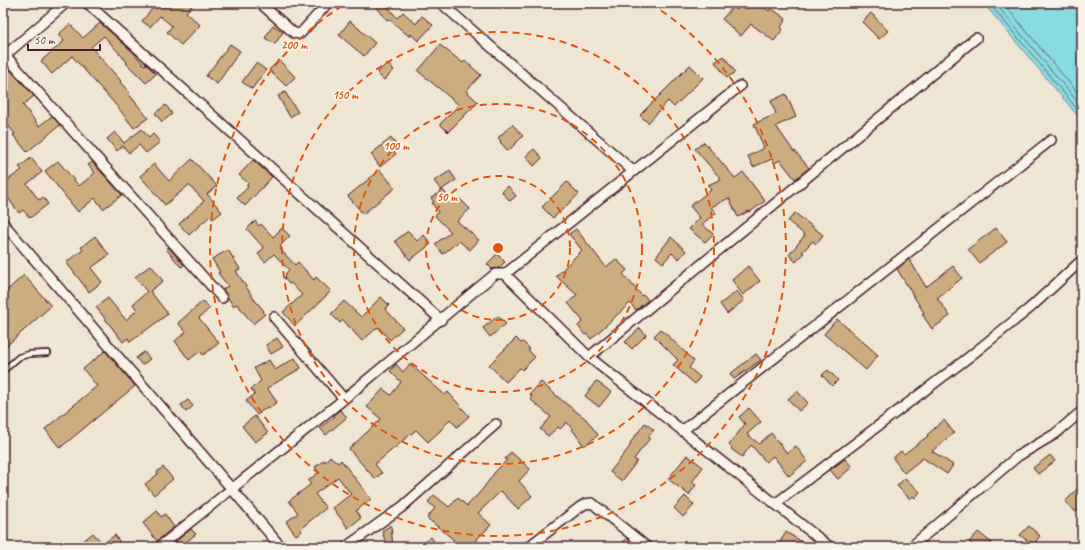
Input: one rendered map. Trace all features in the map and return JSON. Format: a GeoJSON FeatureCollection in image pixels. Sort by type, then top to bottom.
{"type":"FeatureCollection","features":[{"type":"Feature","properties":{"kind":"street"},"geometry":{"type":"LineString","coordinates":[[66,3],[4,56],[222,298]]}},
{"type":"Feature","properties":{"kind":"street"},"geometry":{"type":"LineString","coordinates":[[87,3],[441,320]]}},
{"type":"Feature","properties":{"kind":"street"},"geometry":{"type":"LineString","coordinates":[[260,3],[294,33],[300,34],[328,3]]}},
{"type":"Feature","properties":{"kind":"street"},"geometry":{"type":"LineString","coordinates":[[441,3],[633,172]]}},
{"type":"Feature","properties":{"kind":"street"},"geometry":{"type":"LineString","coordinates":[[589,357],[976,38]]}},
{"type":"Feature","properties":{"kind":"street"},"geometry":{"type":"LineString","coordinates":[[159,547],[344,399],[495,274],[505,274],[740,86]]}},
{"type":"Feature","properties":{"kind":"street"},"geometry":{"type":"LineString","coordinates":[[682,431],[1051,140]]}},
{"type":"Feature","properties":{"kind":"street"},"geometry":{"type":"LineString","coordinates":[[3,223],[281,547]]}},
{"type":"Feature","properties":{"kind":"street"},"geometry":{"type":"LineString","coordinates":[[775,504],[969,357],[1030,308],[1082,260]]}},
{"type":"Feature","properties":{"kind":"street"},"geometry":{"type":"LineString","coordinates":[[505,274],[589,357],[830,547]]}},
{"type":"Feature","properties":{"kind":"street"},"geometry":{"type":"LineString","coordinates":[[274,317],[344,399]]}},
{"type":"Feature","properties":{"kind":"street"},"geometry":{"type":"LineString","coordinates":[[911,547],[1018,456],[1055,434],[1082,411]]}},
{"type":"Feature","properties":{"kind":"street"},"geometry":{"type":"LineString","coordinates":[[346,547],[402,507],[496,424]]}},
{"type":"Feature","properties":{"kind":"street"},"geometry":{"type":"LineString","coordinates":[[528,547],[580,507],[585,504],[592,503],[647,547]]}},
{"type":"Feature","properties":{"kind":"lane"},"geometry":{"type":"LineString","coordinates":[[3,371],[19,357],[30,354],[48,353]]}},
{"type":"Feature","properties":{"kind":"water"},"geometry":{"type":"Polygon","coordinates":[[[984,3],[1082,3],[1082,121],[986,6],[984,3]]]}},
{"type":"Feature","properties":{"kind":"building"},"geometry":{"type":"Polygon","coordinates":[[[157,3],[195,3],[186,12],[200,25],[181,45],[167,32],[172,26],[160,16],[150,27],[142,21],[157,3]]]}},
{"type":"Feature","properties":{"kind":"building"},"geometry":{"type":"Polygon","coordinates":[[[373,3],[385,3],[397,18],[403,12],[416,24],[422,16],[433,25],[418,41],[411,34],[410,37],[389,19],[387,20],[373,3]]]}},
{"type":"Feature","properties":{"kind":"building"},"geometry":{"type":"Polygon","coordinates":[[[743,3],[759,3],[769,11],[771,8],[786,19],[781,27],[783,29],[774,41],[751,24],[741,36],[722,19],[733,7],[737,10],[743,3]]]}},
{"type":"Feature","properties":{"kind":"building"},"geometry":{"type":"Polygon","coordinates":[[[871,13],[888,31],[879,39],[862,22],[871,13]]]}},
{"type":"Feature","properties":{"kind":"building"},"geometry":{"type":"Polygon","coordinates":[[[350,21],[375,43],[364,56],[339,35],[350,21]]]}},
{"type":"Feature","properties":{"kind":"building"},"geometry":{"type":"Polygon","coordinates":[[[100,23],[133,52],[144,65],[146,64],[156,74],[146,83],[126,63],[127,62],[104,36],[91,47],[121,81],[120,82],[129,92],[128,93],[148,118],[134,128],[115,104],[72,56],[52,74],[41,61],[64,41],[58,35],[70,24],[83,38],[100,23]]]}},
{"type":"Feature","properties":{"kind":"building"},"geometry":{"type":"Polygon","coordinates":[[[273,25],[283,32],[275,44],[265,38],[273,25]]]}},
{"type":"Feature","properties":{"kind":"building"},"geometry":{"type":"Polygon","coordinates":[[[230,44],[240,51],[217,84],[206,76],[230,44]]]}},
{"type":"Feature","properties":{"kind":"building"},"geometry":{"type":"Polygon","coordinates":[[[440,45],[463,63],[465,61],[481,75],[466,91],[478,102],[448,132],[440,124],[459,105],[418,71],[440,45]]]}},
{"type":"Feature","properties":{"kind":"building"},"geometry":{"type":"Polygon","coordinates":[[[724,56],[735,72],[727,78],[715,62],[724,56]]]}},
{"type":"Feature","properties":{"kind":"building"},"geometry":{"type":"Polygon","coordinates":[[[279,60],[295,77],[286,86],[269,70],[279,60]]]}},
{"type":"Feature","properties":{"kind":"building"},"geometry":{"type":"Polygon","coordinates":[[[256,63],[266,70],[252,89],[242,82],[256,63]]]}},
{"type":"Feature","properties":{"kind":"building"},"geometry":{"type":"Polygon","coordinates":[[[387,63],[394,70],[384,80],[377,73],[387,63]]]}},
{"type":"Feature","properties":{"kind":"building"},"geometry":{"type":"Polygon","coordinates":[[[690,65],[703,78],[674,107],[668,101],[648,123],[640,115],[690,65]]]}},
{"type":"Feature","properties":{"kind":"building"},"geometry":{"type":"Polygon","coordinates":[[[7,67],[34,96],[23,105],[39,126],[52,116],[60,125],[27,152],[13,135],[15,134],[3,119],[3,70],[7,67]]]}},
{"type":"Feature","properties":{"kind":"building"},"geometry":{"type":"Polygon","coordinates":[[[285,92],[298,112],[290,117],[278,96],[285,92]]]}},
{"type":"Feature","properties":{"kind":"building"},"geometry":{"type":"Polygon","coordinates":[[[786,94],[796,117],[776,126],[794,152],[795,151],[809,168],[795,179],[780,160],[775,163],[772,159],[753,167],[748,156],[764,148],[754,124],[776,114],[771,101],[786,94]]]}},
{"type":"Feature","properties":{"kind":"building"},"geometry":{"type":"Polygon","coordinates":[[[166,105],[172,114],[162,122],[155,113],[166,105]]]}},
{"type":"Feature","properties":{"kind":"building"},"geometry":{"type":"Polygon","coordinates":[[[512,124],[523,136],[508,151],[498,138],[512,124]]]}},
{"type":"Feature","properties":{"kind":"building"},"geometry":{"type":"Polygon","coordinates":[[[142,129],[149,138],[153,134],[160,142],[146,153],[139,145],[129,153],[123,146],[117,151],[107,139],[115,132],[124,143],[142,129]]]}},
{"type":"Feature","properties":{"kind":"building"},"geometry":{"type":"Polygon","coordinates":[[[391,138],[397,146],[392,149],[396,154],[380,167],[371,154],[391,138]]]}},
{"type":"Feature","properties":{"kind":"building"},"geometry":{"type":"Polygon","coordinates":[[[704,142],[735,178],[743,172],[765,201],[750,212],[749,211],[738,217],[729,198],[711,207],[716,213],[702,224],[713,234],[705,242],[689,229],[700,218],[690,206],[711,190],[708,185],[721,179],[695,149],[704,142]]]}},
{"type":"Feature","properties":{"kind":"building"},"geometry":{"type":"Polygon","coordinates":[[[534,149],[542,158],[534,166],[526,156],[534,149]]]}},
{"type":"Feature","properties":{"kind":"building"},"geometry":{"type":"Polygon","coordinates":[[[31,158],[42,172],[27,184],[39,200],[43,197],[48,204],[30,218],[23,210],[19,213],[3,191],[3,171],[9,179],[22,170],[19,167],[31,158]]]}},
{"type":"Feature","properties":{"kind":"building"},"geometry":{"type":"Polygon","coordinates":[[[192,159],[217,186],[207,194],[222,212],[213,219],[210,216],[189,235],[179,224],[204,201],[189,185],[165,205],[140,176],[154,164],[169,181],[192,159]]]}},
{"type":"Feature","properties":{"kind":"building"},"geometry":{"type":"Polygon","coordinates":[[[253,160],[272,177],[245,206],[237,198],[248,187],[246,185],[248,183],[239,175],[253,160]]]}},
{"type":"Feature","properties":{"kind":"building"},"geometry":{"type":"Polygon","coordinates":[[[58,161],[79,186],[95,173],[88,165],[92,162],[122,195],[103,209],[95,198],[78,212],[45,171],[58,161]]]}},
{"type":"Feature","properties":{"kind":"building"},"geometry":{"type":"Polygon","coordinates":[[[380,170],[395,188],[363,214],[348,196],[380,170]]]}},
{"type":"Feature","properties":{"kind":"building"},"geometry":{"type":"Polygon","coordinates":[[[450,171],[456,180],[441,190],[434,181],[450,171]]]}},
{"type":"Feature","properties":{"kind":"building"},"geometry":{"type":"Polygon","coordinates":[[[567,182],[579,194],[553,218],[542,207],[567,182]]]}},
{"type":"Feature","properties":{"kind":"building"},"geometry":{"type":"Polygon","coordinates":[[[508,186],[516,196],[510,201],[502,192],[508,186]]]}},
{"type":"Feature","properties":{"kind":"building"},"geometry":{"type":"Polygon","coordinates":[[[443,190],[453,204],[459,198],[470,209],[457,221],[479,240],[470,250],[459,241],[443,254],[435,244],[451,232],[435,216],[438,212],[432,203],[434,202],[431,198],[443,190]]]}},
{"type":"Feature","properties":{"kind":"building"},"geometry":{"type":"Polygon","coordinates":[[[795,213],[823,235],[816,244],[813,241],[802,252],[804,253],[796,262],[789,255],[805,235],[788,221],[795,213]]]}},
{"type":"Feature","properties":{"kind":"building"},"geometry":{"type":"Polygon","coordinates":[[[255,221],[259,226],[261,224],[273,237],[282,228],[290,236],[280,246],[282,248],[280,249],[295,265],[298,262],[314,280],[316,277],[331,291],[295,326],[283,312],[302,295],[284,278],[286,275],[285,274],[289,270],[274,254],[265,262],[258,254],[264,248],[247,229],[255,221]]]}},
{"type":"Feature","properties":{"kind":"building"},"geometry":{"type":"Polygon","coordinates":[[[996,228],[1007,242],[979,263],[968,249],[996,228]]]}},
{"type":"Feature","properties":{"kind":"building"},"geometry":{"type":"Polygon","coordinates":[[[576,229],[606,267],[616,259],[627,270],[623,274],[642,296],[644,295],[648,300],[636,310],[630,303],[591,339],[587,334],[585,335],[578,326],[583,321],[568,303],[577,295],[556,276],[582,250],[569,234],[576,229]]]}},
{"type":"Feature","properties":{"kind":"building"},"geometry":{"type":"Polygon","coordinates":[[[408,231],[417,241],[424,235],[431,244],[410,260],[395,241],[408,231]]]}},
{"type":"Feature","properties":{"kind":"building"},"geometry":{"type":"Polygon","coordinates":[[[95,236],[109,255],[91,268],[102,282],[89,292],[66,262],[83,250],[81,247],[95,236]]]}},
{"type":"Feature","properties":{"kind":"building"},"geometry":{"type":"Polygon","coordinates":[[[671,237],[686,251],[679,259],[672,253],[663,263],[656,257],[671,237]]]}},
{"type":"Feature","properties":{"kind":"building"},"geometry":{"type":"Polygon","coordinates":[[[168,247],[184,265],[181,267],[166,249],[168,247]]]}},
{"type":"Feature","properties":{"kind":"building"},"geometry":{"type":"Polygon","coordinates":[[[228,250],[240,269],[236,271],[254,299],[264,311],[263,312],[265,314],[253,324],[237,304],[233,306],[223,289],[228,286],[218,273],[220,272],[212,259],[228,250]]]}},
{"type":"Feature","properties":{"kind":"building"},"geometry":{"type":"Polygon","coordinates":[[[497,254],[505,262],[499,268],[492,269],[487,264],[497,254]]]}},
{"type":"Feature","properties":{"kind":"building"},"geometry":{"type":"Polygon","coordinates":[[[909,259],[926,287],[953,266],[962,278],[937,298],[950,316],[932,329],[897,269],[909,259]]]}},
{"type":"Feature","properties":{"kind":"building"},"geometry":{"type":"Polygon","coordinates":[[[151,265],[163,281],[150,291],[168,314],[130,342],[128,338],[123,342],[96,307],[108,298],[126,320],[137,310],[133,304],[147,292],[135,277],[151,265]]]}},
{"type":"Feature","properties":{"kind":"building"},"geometry":{"type":"Polygon","coordinates":[[[748,266],[760,281],[743,295],[732,280],[748,266]]]}},
{"type":"Feature","properties":{"kind":"building"},"geometry":{"type":"Polygon","coordinates":[[[24,275],[51,306],[3,349],[3,294],[24,275]]]}},
{"type":"Feature","properties":{"kind":"building"},"geometry":{"type":"Polygon","coordinates":[[[737,291],[744,300],[727,314],[720,304],[737,291]]]}},
{"type":"Feature","properties":{"kind":"building"},"geometry":{"type":"Polygon","coordinates":[[[381,297],[389,305],[385,309],[403,328],[390,340],[378,327],[362,341],[343,320],[340,323],[331,314],[344,301],[361,317],[381,297]]]}},
{"type":"Feature","properties":{"kind":"building"},"geometry":{"type":"Polygon","coordinates":[[[203,301],[210,308],[199,318],[219,343],[203,355],[200,351],[189,360],[175,341],[186,332],[178,323],[203,301]]]}},
{"type":"Feature","properties":{"kind":"building"},"geometry":{"type":"Polygon","coordinates":[[[498,316],[506,324],[490,337],[483,328],[498,316]]]}},
{"type":"Feature","properties":{"kind":"building"},"geometry":{"type":"Polygon","coordinates":[[[837,319],[878,355],[866,370],[824,334],[837,319]]]}},
{"type":"Feature","properties":{"kind":"building"},"geometry":{"type":"Polygon","coordinates":[[[640,328],[646,335],[632,349],[625,342],[640,328]]]}},
{"type":"Feature","properties":{"kind":"building"},"geometry":{"type":"Polygon","coordinates":[[[661,329],[694,361],[689,368],[700,377],[695,384],[673,365],[678,360],[654,336],[661,329]]]}},
{"type":"Feature","properties":{"kind":"building"},"geometry":{"type":"Polygon","coordinates":[[[277,338],[283,347],[271,354],[266,345],[277,338]]]}},
{"type":"Feature","properties":{"kind":"building"},"geometry":{"type":"Polygon","coordinates":[[[516,338],[530,349],[528,350],[535,357],[522,370],[520,368],[506,382],[489,365],[516,338]]]}},
{"type":"Feature","properties":{"kind":"building"},"geometry":{"type":"Polygon","coordinates":[[[105,351],[135,386],[60,448],[45,429],[97,386],[83,369],[105,351]]]}},
{"type":"Feature","properties":{"kind":"building"},"geometry":{"type":"Polygon","coordinates":[[[144,352],[150,359],[142,365],[136,358],[144,352]]]}},
{"type":"Feature","properties":{"kind":"building"},"geometry":{"type":"Polygon","coordinates":[[[756,354],[761,360],[734,379],[730,374],[756,354]]]}},
{"type":"Feature","properties":{"kind":"building"},"geometry":{"type":"Polygon","coordinates":[[[295,358],[301,368],[267,388],[277,402],[269,408],[267,407],[257,415],[246,401],[255,394],[251,389],[261,381],[254,368],[269,360],[275,370],[295,358]]]}},
{"type":"Feature","properties":{"kind":"building"},"geometry":{"type":"Polygon","coordinates":[[[396,364],[403,372],[410,364],[445,395],[448,392],[469,416],[457,427],[450,419],[428,442],[416,430],[375,464],[382,473],[375,479],[349,449],[381,419],[367,407],[383,389],[391,395],[401,382],[390,371],[396,364]]]}},
{"type":"Feature","properties":{"kind":"building"},"geometry":{"type":"Polygon","coordinates":[[[828,370],[838,380],[832,386],[822,375],[828,370]]]}},
{"type":"Feature","properties":{"kind":"building"},"geometry":{"type":"Polygon","coordinates":[[[596,381],[611,392],[599,407],[585,396],[596,381]]]}},
{"type":"Feature","properties":{"kind":"building"},"geometry":{"type":"Polygon","coordinates":[[[541,382],[586,419],[598,435],[584,446],[567,422],[560,429],[558,427],[548,436],[540,429],[551,417],[530,399],[532,396],[530,394],[541,382]]]}},
{"type":"Feature","properties":{"kind":"building"},"geometry":{"type":"Polygon","coordinates":[[[797,391],[808,403],[799,411],[788,399],[797,391]]]}},
{"type":"Feature","properties":{"kind":"building"},"geometry":{"type":"Polygon","coordinates":[[[188,400],[193,406],[186,412],[181,405],[188,400]]]}},
{"type":"Feature","properties":{"kind":"building"},"geometry":{"type":"Polygon","coordinates":[[[749,408],[761,422],[747,434],[759,444],[771,433],[787,453],[796,446],[807,461],[789,476],[773,456],[766,462],[751,445],[742,457],[731,449],[732,448],[729,445],[745,424],[739,417],[749,408]]]}},
{"type":"Feature","properties":{"kind":"building"},"geometry":{"type":"Polygon","coordinates":[[[340,410],[347,417],[326,435],[320,428],[340,410]]]}},
{"type":"Feature","properties":{"kind":"building"},"geometry":{"type":"Polygon","coordinates":[[[255,416],[268,433],[255,442],[242,426],[255,416]]]}},
{"type":"Feature","properties":{"kind":"building"},"geometry":{"type":"Polygon","coordinates":[[[944,420],[954,433],[932,451],[953,465],[947,474],[923,458],[904,473],[893,458],[901,451],[904,454],[928,436],[927,435],[944,420]]]}},
{"type":"Feature","properties":{"kind":"building"},"geometry":{"type":"Polygon","coordinates":[[[645,423],[654,430],[648,437],[650,438],[634,459],[637,461],[622,481],[610,472],[628,449],[631,444],[630,443],[645,423]]]}},
{"type":"Feature","properties":{"kind":"building"},"geometry":{"type":"Polygon","coordinates":[[[511,452],[530,469],[519,481],[532,496],[518,509],[501,491],[478,513],[491,525],[469,547],[446,547],[454,540],[427,518],[435,508],[428,502],[434,495],[449,507],[458,498],[467,506],[507,460],[505,459],[511,452]]]}},
{"type":"Feature","properties":{"kind":"building"},"geometry":{"type":"Polygon","coordinates":[[[687,455],[703,467],[692,482],[696,485],[689,495],[668,479],[687,455]]]}},
{"type":"Feature","properties":{"kind":"building"},"geometry":{"type":"Polygon","coordinates":[[[1050,455],[1055,461],[1038,474],[1033,468],[1050,455]]]}},
{"type":"Feature","properties":{"kind":"building"},"geometry":{"type":"Polygon","coordinates":[[[330,456],[338,463],[341,460],[371,499],[356,511],[361,518],[348,528],[333,508],[351,494],[338,477],[315,494],[326,508],[305,525],[301,529],[302,531],[296,535],[286,522],[298,513],[289,501],[311,484],[308,481],[319,472],[315,467],[324,460],[325,462],[330,456]]]}},
{"type":"Feature","properties":{"kind":"building"},"geometry":{"type":"Polygon","coordinates":[[[845,459],[852,467],[838,479],[830,470],[845,459]]]}},
{"type":"Feature","properties":{"kind":"building"},"geometry":{"type":"Polygon","coordinates":[[[163,467],[173,479],[154,495],[145,484],[158,474],[157,472],[163,467]]]}},
{"type":"Feature","properties":{"kind":"building"},"geometry":{"type":"Polygon","coordinates":[[[905,478],[920,492],[915,498],[913,496],[910,499],[897,486],[905,478]]]}},
{"type":"Feature","properties":{"kind":"building"},"geometry":{"type":"Polygon","coordinates":[[[1078,488],[1082,492],[1082,505],[1076,512],[1065,502],[1078,488]]]}},
{"type":"Feature","properties":{"kind":"building"},"geometry":{"type":"Polygon","coordinates":[[[685,496],[694,505],[683,517],[674,508],[685,496]]]}},
{"type":"Feature","properties":{"kind":"building"},"geometry":{"type":"Polygon","coordinates":[[[157,511],[161,517],[165,514],[174,527],[157,541],[143,523],[157,511]]]}},
{"type":"Feature","properties":{"kind":"building"},"geometry":{"type":"Polygon","coordinates":[[[391,525],[393,547],[387,547],[382,531],[391,525]]]}},
{"type":"Feature","properties":{"kind":"building"},"geometry":{"type":"Polygon","coordinates":[[[1029,526],[1040,536],[1034,544],[1031,542],[1030,543],[1020,535],[1029,526]]]}},
{"type":"Feature","properties":{"kind":"building"},"geometry":{"type":"Polygon","coordinates":[[[191,529],[196,534],[180,547],[169,547],[191,529]]]}},
{"type":"Feature","properties":{"kind":"building"},"geometry":{"type":"Polygon","coordinates":[[[786,532],[810,547],[777,547],[786,532]]]}},
{"type":"Feature","properties":{"kind":"building"},"geometry":{"type":"Polygon","coordinates":[[[978,532],[992,543],[988,547],[976,547],[969,542],[978,532]]]}},
{"type":"Feature","properties":{"kind":"building"},"geometry":{"type":"Polygon","coordinates":[[[93,533],[103,544],[115,535],[123,547],[76,547],[93,533]]]}},
{"type":"Feature","properties":{"kind":"building"},"geometry":{"type":"Polygon","coordinates":[[[431,537],[438,547],[417,547],[431,537]]]}},
{"type":"Feature","properties":{"kind":"building"},"geometry":{"type":"Polygon","coordinates":[[[627,538],[637,547],[619,547],[627,538]]]}}]}
